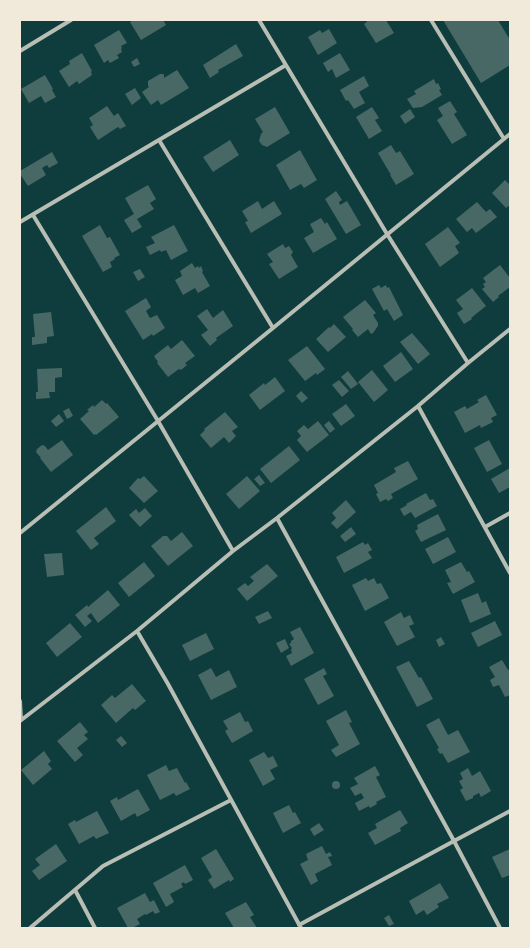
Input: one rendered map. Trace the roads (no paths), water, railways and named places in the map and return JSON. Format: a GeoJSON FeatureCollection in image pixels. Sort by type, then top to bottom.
{"type":"FeatureCollection","features":[{"type":"Feature","properties":{"kind":"street"},"geometry":{"type":"LineString","coordinates":[[20,51],[71,20]]}},
{"type":"Feature","properties":{"kind":"street"},"geometry":{"type":"LineString","coordinates":[[259,20],[387,234],[468,363]]}},
{"type":"Feature","properties":{"kind":"street"},"geometry":{"type":"LineString","coordinates":[[431,20],[504,139]]}},
{"type":"Feature","properties":{"kind":"street"},"geometry":{"type":"LineString","coordinates":[[20,222],[286,65]]}},
{"type":"Feature","properties":{"kind":"street"},"geometry":{"type":"LineString","coordinates":[[20,533],[510,134]]}},
{"type":"Feature","properties":{"kind":"street"},"geometry":{"type":"LineString","coordinates":[[160,140],[273,328]]}},
{"type":"Feature","properties":{"kind":"street"},"geometry":{"type":"LineString","coordinates":[[33,215],[158,421],[233,551]]}},
{"type":"Feature","properties":{"kind":"street"},"geometry":{"type":"LineString","coordinates":[[21,721],[137,631],[233,551],[418,406],[510,329]]}},
{"type":"Feature","properties":{"kind":"street"},"geometry":{"type":"LineString","coordinates":[[418,406],[510,573]]}},
{"type":"Feature","properties":{"kind":"street"},"geometry":{"type":"LineString","coordinates":[[485,527],[510,513]]}},
{"type":"Feature","properties":{"kind":"street"},"geometry":{"type":"LineString","coordinates":[[277,518],[500,928]]}},
{"type":"Feature","properties":{"kind":"street"},"geometry":{"type":"LineString","coordinates":[[137,631],[168,684],[300,926],[454,841],[510,812]]}},
{"type":"Feature","properties":{"kind":"street"},"geometry":{"type":"LineString","coordinates":[[20,701],[21,721]]}},
{"type":"Feature","properties":{"kind":"street"},"geometry":{"type":"LineString","coordinates":[[30,928],[103,866],[231,800]]}},
{"type":"Feature","properties":{"kind":"street"},"geometry":{"type":"LineString","coordinates":[[75,890],[95,928]]}}]}
